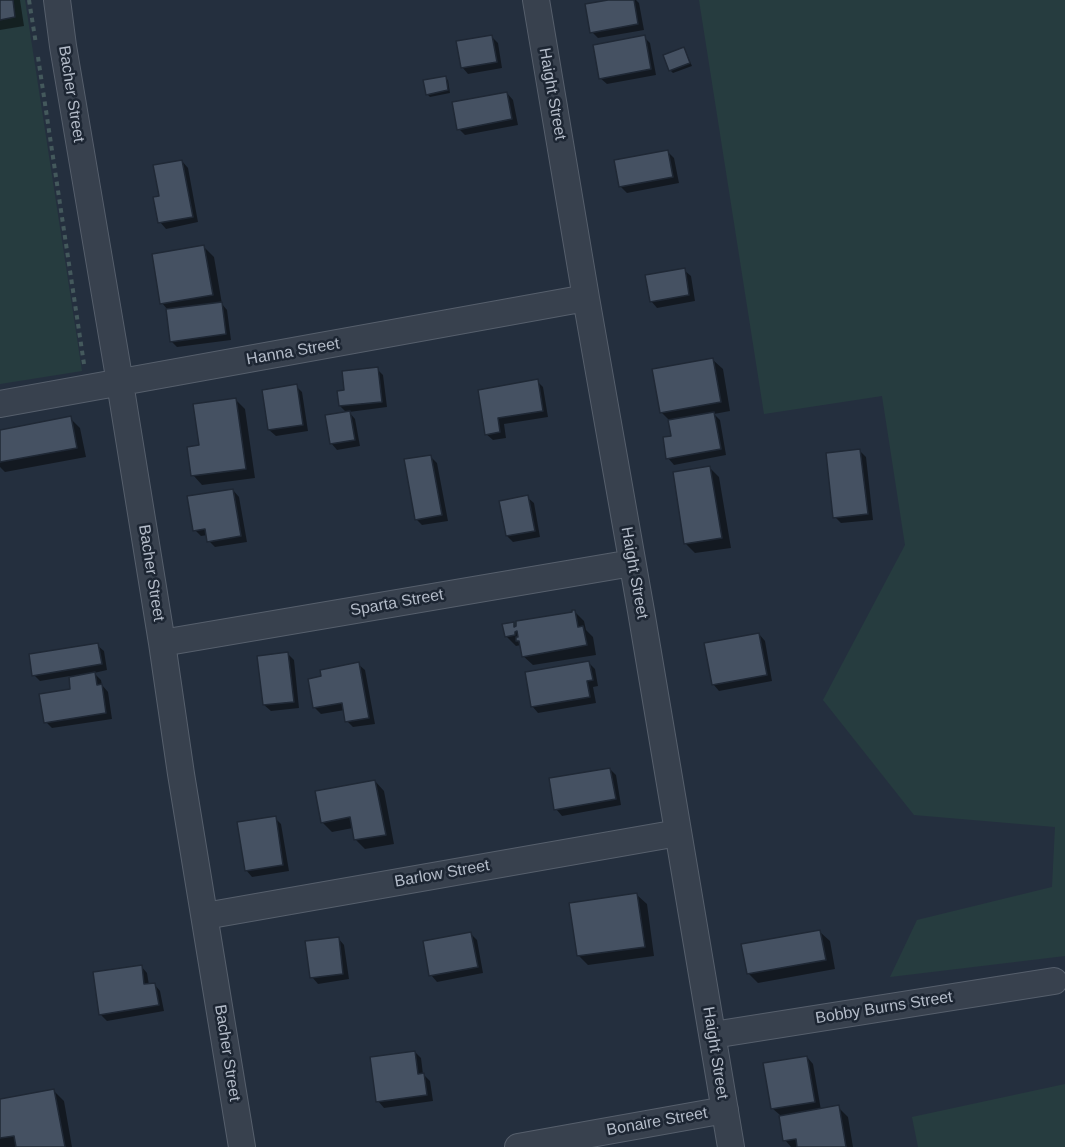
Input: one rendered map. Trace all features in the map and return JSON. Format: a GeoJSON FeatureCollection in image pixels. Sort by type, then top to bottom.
{"type":"FeatureCollection","features":[{"type":"Feature","properties":{"kind":"street","name":"Bacher Street"},"geometry":{"type":"LineString","coordinates":[[57,0],[242,1147]]}},
{"type":"Feature","properties":{"kind":"street","name":"Haight Street"},"geometry":{"type":"LineString","coordinates":[[536,0],[731,1147]]}},
{"type":"Feature","properties":{"kind":"street","name":"Hanna Street"},"geometry":{"type":"LineString","coordinates":[[0,404],[586,298]]}},
{"type":"Feature","properties":{"kind":"street","name":"Sparta Street"},"geometry":{"type":"LineString","coordinates":[[162,643],[632,563]]}},
{"type":"Feature","properties":{"kind":"street","name":"Barlow Street"},"geometry":{"type":"LineString","coordinates":[[206,916],[678,833]]}},
{"type":"Feature","properties":{"kind":"street","name":"Bobby Burns Street"},"geometry":{"type":"LineString","coordinates":[[713,1035],[1054,981]]}},
{"type":"Feature","properties":{"kind":"street","name":"Bonaire Street"},"geometry":{"type":"LineString","coordinates":[[518,1147],[725,1110]]}},
{"type":"Feature","properties":{"kind":"path"},"geometry":{"type":"LineString","coordinates":[[29,0],[85,373]]}},
{"type":"Feature","properties":{"kind":"green space"},"geometry":{"type":"Polygon","coordinates":[[[0,0],[25,0],[82,371],[0,384],[0,0]]]}},
{"type":"Feature","properties":{"kind":"green space"},"geometry":{"type":"Polygon","coordinates":[[[699,0],[1065,0],[1065,956],[890,977],[917,920],[1052,887],[1055,827],[914,815],[823,700],[905,545],[882,396],[764,414],[699,0]]]}},
{"type":"Feature","properties":{"kind":"green space"},"geometry":{"type":"Polygon","coordinates":[[[1065,1084],[1065,1147],[918,1147],[912,1117],[1065,1084]]]}},
{"type":"Feature","properties":{"kind":"building"},"geometry":{"type":"Polygon","coordinates":[[[0,0],[13,0],[15,17],[0,20],[0,0]]]}},
{"type":"Feature","properties":{"kind":"building"},"geometry":{"type":"Polygon","coordinates":[[[608,0],[634,0],[638,24],[590,33],[585,4],[608,0]]]}},
{"type":"Feature","properties":{"kind":"building"},"geometry":{"type":"Polygon","coordinates":[[[492,35],[497,62],[461,68],[456,41],[492,35]]]}},
{"type":"Feature","properties":{"kind":"building"},"geometry":{"type":"Polygon","coordinates":[[[645,35],[651,69],[599,79],[593,45],[645,35]]]}},
{"type":"Feature","properties":{"kind":"building"},"geometry":{"type":"Polygon","coordinates":[[[684,47],[690,63],[669,71],[663,55],[684,47]]]}},
{"type":"Feature","properties":{"kind":"building"},"geometry":{"type":"Polygon","coordinates":[[[446,76],[448,90],[426,95],[423,80],[446,76]]]}},
{"type":"Feature","properties":{"kind":"building"},"geometry":{"type":"Polygon","coordinates":[[[507,92],[512,119],[457,130],[452,102],[507,92]]]}},
{"type":"Feature","properties":{"kind":"building"},"geometry":{"type":"Polygon","coordinates":[[[668,150],[673,177],[619,187],[614,160],[668,150]]]}},
{"type":"Feature","properties":{"kind":"building"},"geometry":{"type":"Polygon","coordinates":[[[182,160],[193,217],[158,223],[153,197],[159,196],[153,165],[182,160]]]}},
{"type":"Feature","properties":{"kind":"building"},"geometry":{"type":"Polygon","coordinates":[[[204,245],[213,295],[160,304],[152,254],[204,245]]]}},
{"type":"Feature","properties":{"kind":"building"},"geometry":{"type":"Polygon","coordinates":[[[685,268],[689,295],[650,302],[645,275],[685,268]]]}},
{"type":"Feature","properties":{"kind":"building"},"geometry":{"type":"Polygon","coordinates":[[[222,302],[226,334],[170,342],[166,309],[222,302]]]}},
{"type":"Feature","properties":{"kind":"building"},"geometry":{"type":"Polygon","coordinates":[[[713,358],[721,402],[660,413],[652,369],[713,358]]]}},
{"type":"Feature","properties":{"kind":"building"},"geometry":{"type":"Polygon","coordinates":[[[378,367],[382,402],[339,406],[337,391],[344,390],[342,371],[378,367]]]}},
{"type":"Feature","properties":{"kind":"building"},"geometry":{"type":"Polygon","coordinates":[[[538,379],[543,411],[498,418],[500,432],[485,435],[478,390],[538,379]]]}},
{"type":"Feature","properties":{"kind":"building"},"geometry":{"type":"Polygon","coordinates":[[[297,384],[303,425],[268,430],[262,390],[297,384]]]}},
{"type":"Feature","properties":{"kind":"building"},"geometry":{"type":"Polygon","coordinates":[[[236,398],[246,469],[191,476],[187,447],[199,445],[193,404],[236,398]]]}},
{"type":"Feature","properties":{"kind":"building"},"geometry":{"type":"Polygon","coordinates":[[[350,411],[355,440],[330,444],[325,415],[350,411]]]}},
{"type":"Feature","properties":{"kind":"building"},"geometry":{"type":"Polygon","coordinates":[[[714,412],[721,449],[666,459],[663,437],[671,436],[668,420],[714,412]]]}},
{"type":"Feature","properties":{"kind":"building"},"geometry":{"type":"Polygon","coordinates":[[[71,416],[77,448],[0,462],[0,430],[71,416]]]}},
{"type":"Feature","properties":{"kind":"building"},"geometry":{"type":"Polygon","coordinates":[[[860,449],[868,514],[833,518],[826,453],[860,449]]]}},
{"type":"Feature","properties":{"kind":"building"},"geometry":{"type":"Polygon","coordinates":[[[431,455],[442,515],[415,520],[404,459],[431,455]]]}},
{"type":"Feature","properties":{"kind":"building"},"geometry":{"type":"Polygon","coordinates":[[[710,466],[722,538],[684,544],[673,472],[710,466]]]}},
{"type":"Feature","properties":{"kind":"building"},"geometry":{"type":"Polygon","coordinates":[[[233,489],[241,536],[207,542],[205,529],[193,531],[187,496],[233,489]]]}},
{"type":"Feature","properties":{"kind":"building"},"geometry":{"type":"Polygon","coordinates":[[[528,495],[535,531],[506,536],[499,501],[528,495]]]}},
{"type":"Feature","properties":{"kind":"building"},"geometry":{"type":"Polygon","coordinates":[[[575,610],[578,627],[583,626],[587,645],[522,657],[519,641],[516,641],[517,631],[515,635],[505,637],[502,624],[514,622],[514,627],[516,621],[572,612],[575,610]]]}},
{"type":"Feature","properties":{"kind":"building"},"geometry":{"type":"Polygon","coordinates":[[[759,633],[767,675],[712,685],[704,643],[759,633]]]}},
{"type":"Feature","properties":{"kind":"building"},"geometry":{"type":"Polygon","coordinates":[[[98,643],[102,664],[32,676],[29,654],[98,643]]]}},
{"type":"Feature","properties":{"kind":"building"},"geometry":{"type":"Polygon","coordinates":[[[288,652],[294,702],[263,705],[257,656],[288,652]]]}},
{"type":"Feature","properties":{"kind":"building"},"geometry":{"type":"Polygon","coordinates":[[[589,661],[593,680],[587,681],[590,697],[531,707],[525,672],[589,661]]]}},
{"type":"Feature","properties":{"kind":"building"},"geometry":{"type":"Polygon","coordinates":[[[359,662],[369,718],[345,722],[342,703],[313,708],[308,679],[321,676],[320,670],[359,662]]]}},
{"type":"Feature","properties":{"kind":"building"},"geometry":{"type":"Polygon","coordinates":[[[95,672],[97,685],[102,684],[106,713],[44,723],[39,694],[70,689],[69,677],[95,672]]]}},
{"type":"Feature","properties":{"kind":"building"},"geometry":{"type":"Polygon","coordinates":[[[610,768],[616,799],[554,810],[549,778],[610,768]]]}},
{"type":"Feature","properties":{"kind":"building"},"geometry":{"type":"Polygon","coordinates":[[[375,780],[386,835],[354,840],[350,817],[321,823],[315,791],[375,780]]]}},
{"type":"Feature","properties":{"kind":"building"},"geometry":{"type":"Polygon","coordinates":[[[276,816],[283,865],[245,871],[237,822],[276,816]]]}},
{"type":"Feature","properties":{"kind":"building"},"geometry":{"type":"Polygon","coordinates":[[[637,893],[645,947],[577,956],[569,903],[637,893]]]}},
{"type":"Feature","properties":{"kind":"building"},"geometry":{"type":"Polygon","coordinates":[[[820,930],[826,960],[747,974],[741,944],[820,930]]]}},
{"type":"Feature","properties":{"kind":"building"},"geometry":{"type":"Polygon","coordinates":[[[471,932],[478,967],[429,976],[423,941],[471,932]]]}},
{"type":"Feature","properties":{"kind":"building"},"geometry":{"type":"Polygon","coordinates":[[[339,937],[343,974],[310,978],[305,941],[339,937]]]}},
{"type":"Feature","properties":{"kind":"building"},"geometry":{"type":"Polygon","coordinates":[[[142,965],[144,984],[155,983],[159,1005],[99,1015],[93,972],[142,965]]]}},
{"type":"Feature","properties":{"kind":"building"},"geometry":{"type":"Polygon","coordinates":[[[415,1051],[418,1074],[424,1073],[427,1095],[376,1102],[370,1057],[415,1051]]]}},
{"type":"Feature","properties":{"kind":"building"},"geometry":{"type":"Polygon","coordinates":[[[807,1056],[815,1102],[771,1109],[763,1063],[807,1056]]]}},
{"type":"Feature","properties":{"kind":"building"},"geometry":{"type":"Polygon","coordinates":[[[54,1089],[65,1147],[16,1147],[14,1136],[0,1138],[0,1099],[54,1089]]]}},
{"type":"Feature","properties":{"kind":"building"},"geometry":{"type":"Polygon","coordinates":[[[839,1105],[846,1147],[797,1147],[796,1139],[783,1141],[779,1116],[839,1105]]]}}]}
